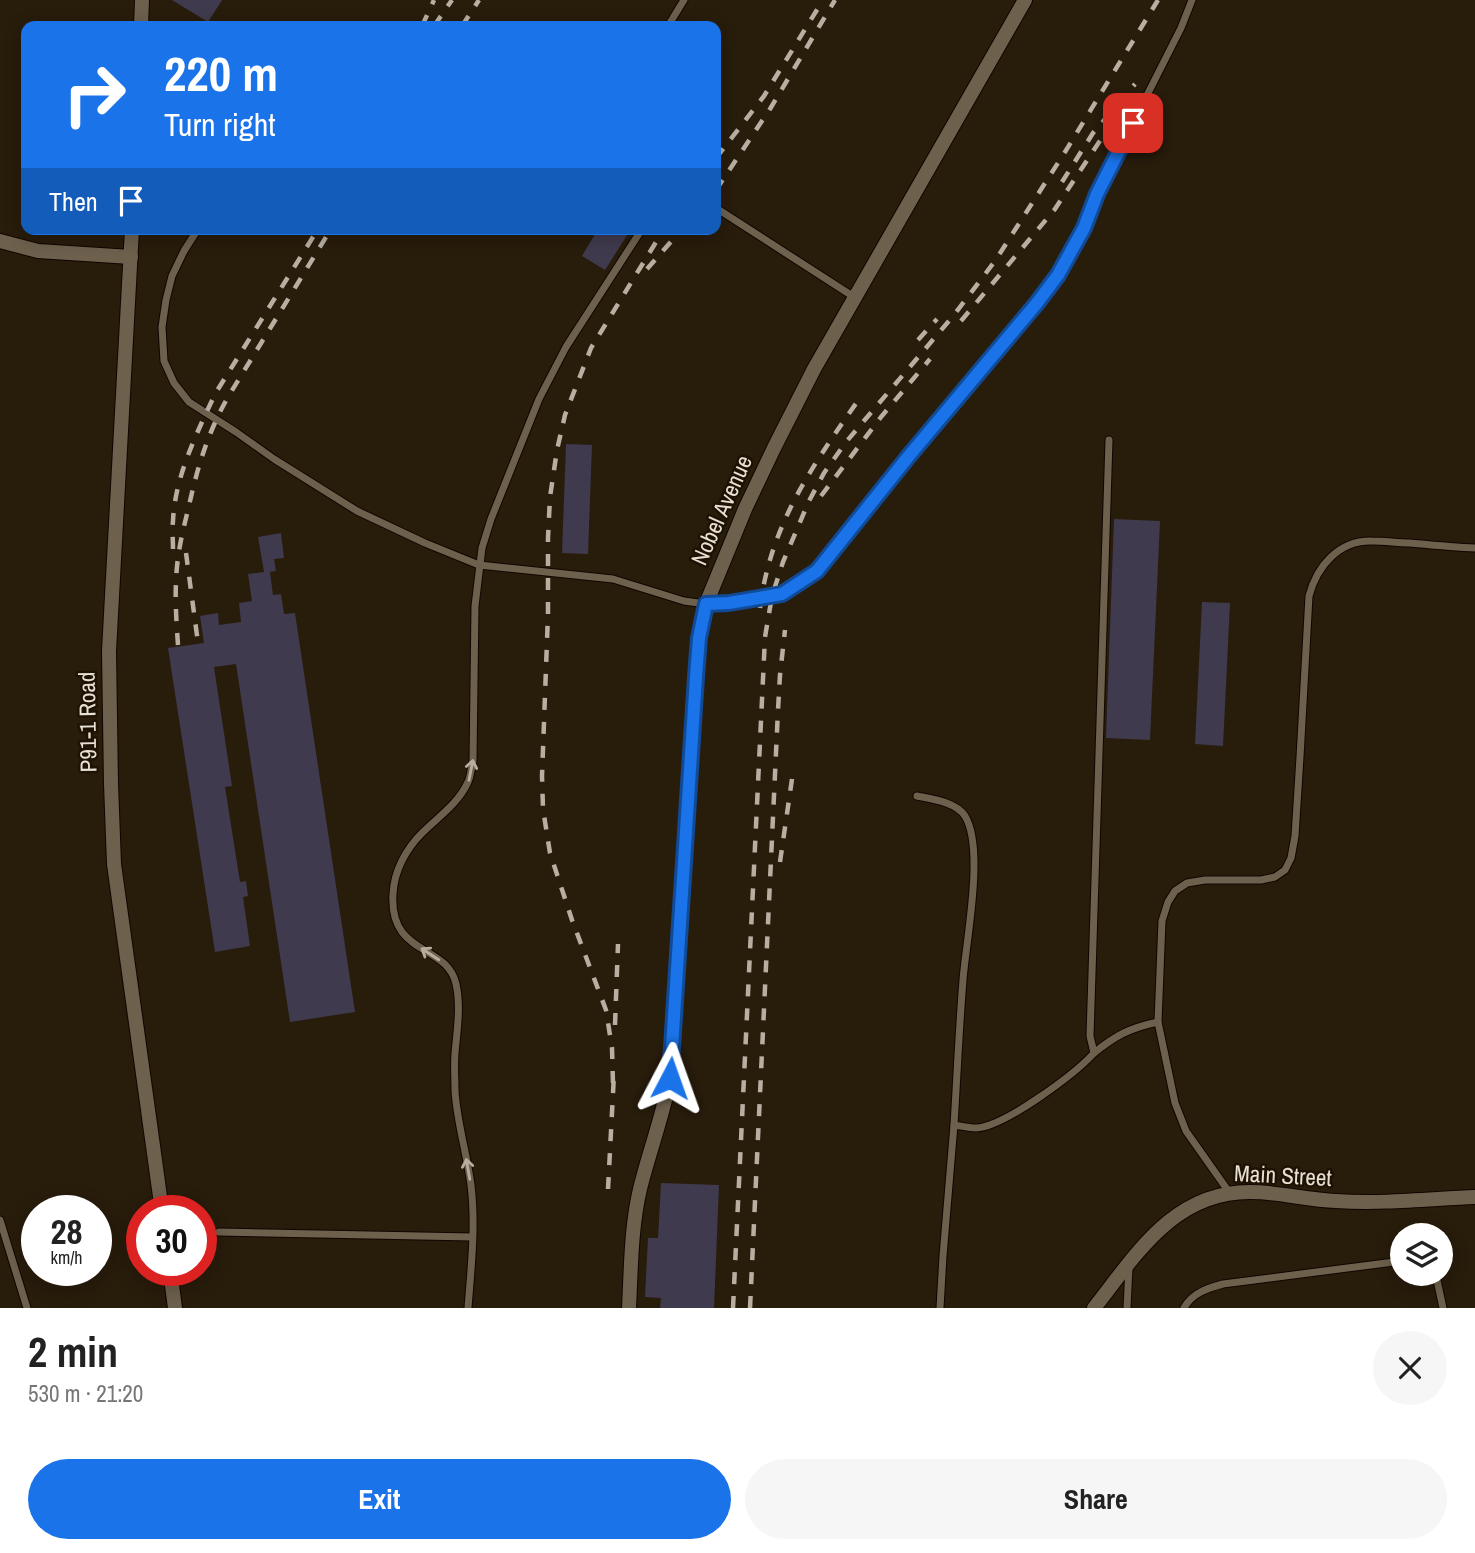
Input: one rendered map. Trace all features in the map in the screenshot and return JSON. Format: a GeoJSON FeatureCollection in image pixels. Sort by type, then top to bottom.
{"type":"FeatureCollection","features":[{"type":"Feature","properties":{"kind":"street"},"geometry":{"type":"LineString","coordinates":[[141,21],[142,0]]}},
{"type":"Feature","properties":{"kind":"street","name":"Nobel Avenue"},"geometry":{"type":"LineString","coordinates":[[629,1308],[636,1211],[670,1078],[696,677],[699,638],[706,604],[774,448],[814,369],[1025,0]]}},
{"type":"Feature","properties":{"kind":"street","name":"P91-1 Road"},"geometry":{"type":"LineString","coordinates":[[132,235],[109,651],[111,784],[114,864],[160,1195]]}},
{"type":"Feature","properties":{"kind":"street"},"geometry":{"type":"LineString","coordinates":[[0,241],[38,251],[131,257]]}},
{"type":"Feature","properties":{"kind":"street","name":"Main Street"},"geometry":{"type":"LineString","coordinates":[[1094,1308],[1157,1231],[1172,1218],[1209,1197],[1229,1192],[1252,1192],[1334,1201],[1475,1197]]}},
{"type":"Feature","properties":{"kind":"street"},"geometry":{"type":"LineString","coordinates":[[172,1286],[175,1308]]}},
{"type":"Feature","properties":{"kind":"lane"},"geometry":{"type":"LineString","coordinates":[[671,21],[684,0]]}},
{"type":"Feature","properties":{"kind":"lane"},"geometry":{"type":"LineString","coordinates":[[194,235],[172,276],[162,327],[164,361],[174,383],[189,402],[357,510],[425,543],[479,565],[614,579],[684,601],[706,604],[782,594],[817,571],[1058,275],[1084,228],[1097,194],[1181,28],[1192,0]]}},
{"type":"Feature","properties":{"kind":"lane"},"geometry":{"type":"LineString","coordinates":[[721,211],[855,298]]}},
{"type":"Feature","properties":{"kind":"lane"},"geometry":{"type":"LineString","coordinates":[[468,1308],[473,1215],[471,1184],[455,1093],[458,997],[456,980],[448,967],[407,939],[397,927],[393,910],[395,880],[408,848],[451,807],[469,781],[473,761],[475,606],[482,548],[491,519],[539,399],[566,347],[638,235]]}},
{"type":"Feature","properties":{"kind":"lane"},"geometry":{"type":"LineString","coordinates":[[1094,1053],[1090,1036],[1109,440]]}},
{"type":"Feature","properties":{"kind":"lane"},"geometry":{"type":"LineString","coordinates":[[1229,1192],[1186,1131],[1175,1104],[1158,1022],[1162,921],[1168,902],[1175,891],[1187,883],[1275,877],[1285,870],[1291,858],[1299,783],[1308,596],[1320,569],[1332,555],[1347,546],[1370,540],[1475,548]]}},
{"type":"Feature","properties":{"kind":"lane"},"geometry":{"type":"LineString","coordinates":[[917,796],[949,805],[963,814],[971,830],[974,850],[940,1308]]}},
{"type":"Feature","properties":{"kind":"lane"},"geometry":{"type":"LineString","coordinates":[[954,1125],[977,1128],[1010,1115],[1081,1067],[1114,1038],[1136,1027],[1158,1022]]}},
{"type":"Feature","properties":{"kind":"lane"},"geometry":{"type":"LineString","coordinates":[[0,1220],[27,1308]]}},
{"type":"Feature","properties":{"kind":"lane"},"geometry":{"type":"LineString","coordinates":[[219,1232],[472,1237]]}},
{"type":"Feature","properties":{"kind":"lane"},"geometry":{"type":"LineString","coordinates":[[1127,1308],[1129,1263]]}},
{"type":"Feature","properties":{"kind":"lane"},"geometry":{"type":"LineString","coordinates":[[1184,1308],[1187,1302],[1205,1289],[1223,1284],[1390,1263]]}},
{"type":"Feature","properties":{"kind":"lane"},"geometry":{"type":"LineString","coordinates":[[1438,1286],[1443,1308]]}},
{"type":"Feature","properties":{"kind":"building"},"geometry":{"type":"Polygon","coordinates":[[[172,0],[222,0],[206,21],[172,0]]]}},
{"type":"Feature","properties":{"kind":"building"},"geometry":{"type":"Polygon","coordinates":[[[594,235],[627,235],[605,270],[582,256],[594,235]]]}},
{"type":"Feature","properties":{"kind":"building"},"geometry":{"type":"Polygon","coordinates":[[[566,444],[592,445],[588,554],[562,553],[566,444]]]}},
{"type":"Feature","properties":{"kind":"building"},"geometry":{"type":"Polygon","coordinates":[[[1114,519],[1160,521],[1150,740],[1106,738],[1114,519]]]}},
{"type":"Feature","properties":{"kind":"building"},"geometry":{"type":"Polygon","coordinates":[[[281,533],[284,558],[274,559],[276,571],[270,572],[273,595],[281,594],[284,614],[295,613],[355,1012],[290,1022],[236,664],[214,667],[232,786],[225,787],[240,882],[246,881],[248,896],[243,897],[250,946],[215,952],[168,648],[204,643],[200,616],[218,613],[219,625],[241,622],[239,603],[252,601],[248,574],[264,572],[258,537],[281,533]]]}},
{"type":"Feature","properties":{"kind":"building"},"geometry":{"type":"Polygon","coordinates":[[[1202,602],[1230,603],[1223,746],[1195,744],[1202,602]]]}},
{"type":"Feature","properties":{"kind":"building"},"geometry":{"type":"Polygon","coordinates":[[[661,1183],[719,1185],[714,1308],[660,1308],[661,1298],[645,1297],[648,1238],[658,1238],[661,1183]]]}},
{"type":"Feature","properties":{"kind":"railway"},"geometry":{"type":"LineString","coordinates":[[424,21],[434,0]]}},
{"type":"Feature","properties":{"kind":"railway"},"geometry":{"type":"LineString","coordinates":[[437,21],[452,0]]}},
{"type":"Feature","properties":{"kind":"railway"},"geometry":{"type":"LineString","coordinates":[[465,21],[479,0]]}},
{"type":"Feature","properties":{"kind":"railway"},"geometry":{"type":"LineString","coordinates":[[721,152],[764,96],[823,0]]}},
{"type":"Feature","properties":{"kind":"railway"},"geometry":{"type":"LineString","coordinates":[[721,182],[770,109],[835,0]]}},
{"type":"Feature","properties":{"kind":"railway"},"geometry":{"type":"LineString","coordinates":[[733,1308],[765,637],[772,596],[783,562],[824,473],[846,442],[954,315],[995,261],[1158,0]]}},
{"type":"Feature","properties":{"kind":"railway"},"geometry":{"type":"LineString","coordinates":[[1062,182],[1093,133],[1135,84]]}},
{"type":"Feature","properties":{"kind":"railway"},"geometry":{"type":"LineString","coordinates":[[961,321],[1055,209],[1107,130]]}},
{"type":"Feature","properties":{"kind":"railway"},"geometry":{"type":"LineString","coordinates":[[173,549],[178,488],[201,424],[215,394],[314,235]]}},
{"type":"Feature","properties":{"kind":"railway"},"geometry":{"type":"LineString","coordinates":[[178,645],[176,591],[179,552],[195,480],[208,438],[228,397],[327,235]]}},
{"type":"Feature","properties":{"kind":"railway"},"geometry":{"type":"LineString","coordinates":[[613,1083],[612,1048],[606,1010],[550,853],[543,809],[550,497],[565,415],[591,348],[660,235]]}},
{"type":"Feature","properties":{"kind":"railway"},"geometry":{"type":"LineString","coordinates":[[647,269],[677,235]]}},
{"type":"Feature","properties":{"kind":"railway"},"geometry":{"type":"LineString","coordinates":[[918,340],[937,319]]}},
{"type":"Feature","properties":{"kind":"railway"},"geometry":{"type":"LineString","coordinates":[[821,496],[881,417],[930,359]]}},
{"type":"Feature","properties":{"kind":"railway"},"geometry":{"type":"LineString","coordinates":[[760,608],[765,578],[783,524],[824,450],[857,402]]}},
{"type":"Feature","properties":{"kind":"railway"},"geometry":{"type":"LineString","coordinates":[[186,553],[198,643]]}},
{"type":"Feature","properties":{"kind":"railway"},"geometry":{"type":"LineString","coordinates":[[750,1308],[778,710],[785,630]]}},
{"type":"Feature","properties":{"kind":"railway"},"geometry":{"type":"LineString","coordinates":[[780,862],[792,779]]}},
{"type":"Feature","properties":{"kind":"railway"},"geometry":{"type":"LineString","coordinates":[[615,1025],[618,944]]}},
{"type":"Feature","properties":{"kind":"railway"},"geometry":{"type":"LineString","coordinates":[[608,1189],[614,1074]]}},
{"type":"Feature","properties":{"kind":"route"},"geometry":{"type":"LineString","coordinates":[[670,1078],[696,677],[699,638],[706,604],[782,594],[817,571],[1058,275],[1084,228],[1097,194],[1133,123]]}}]}
